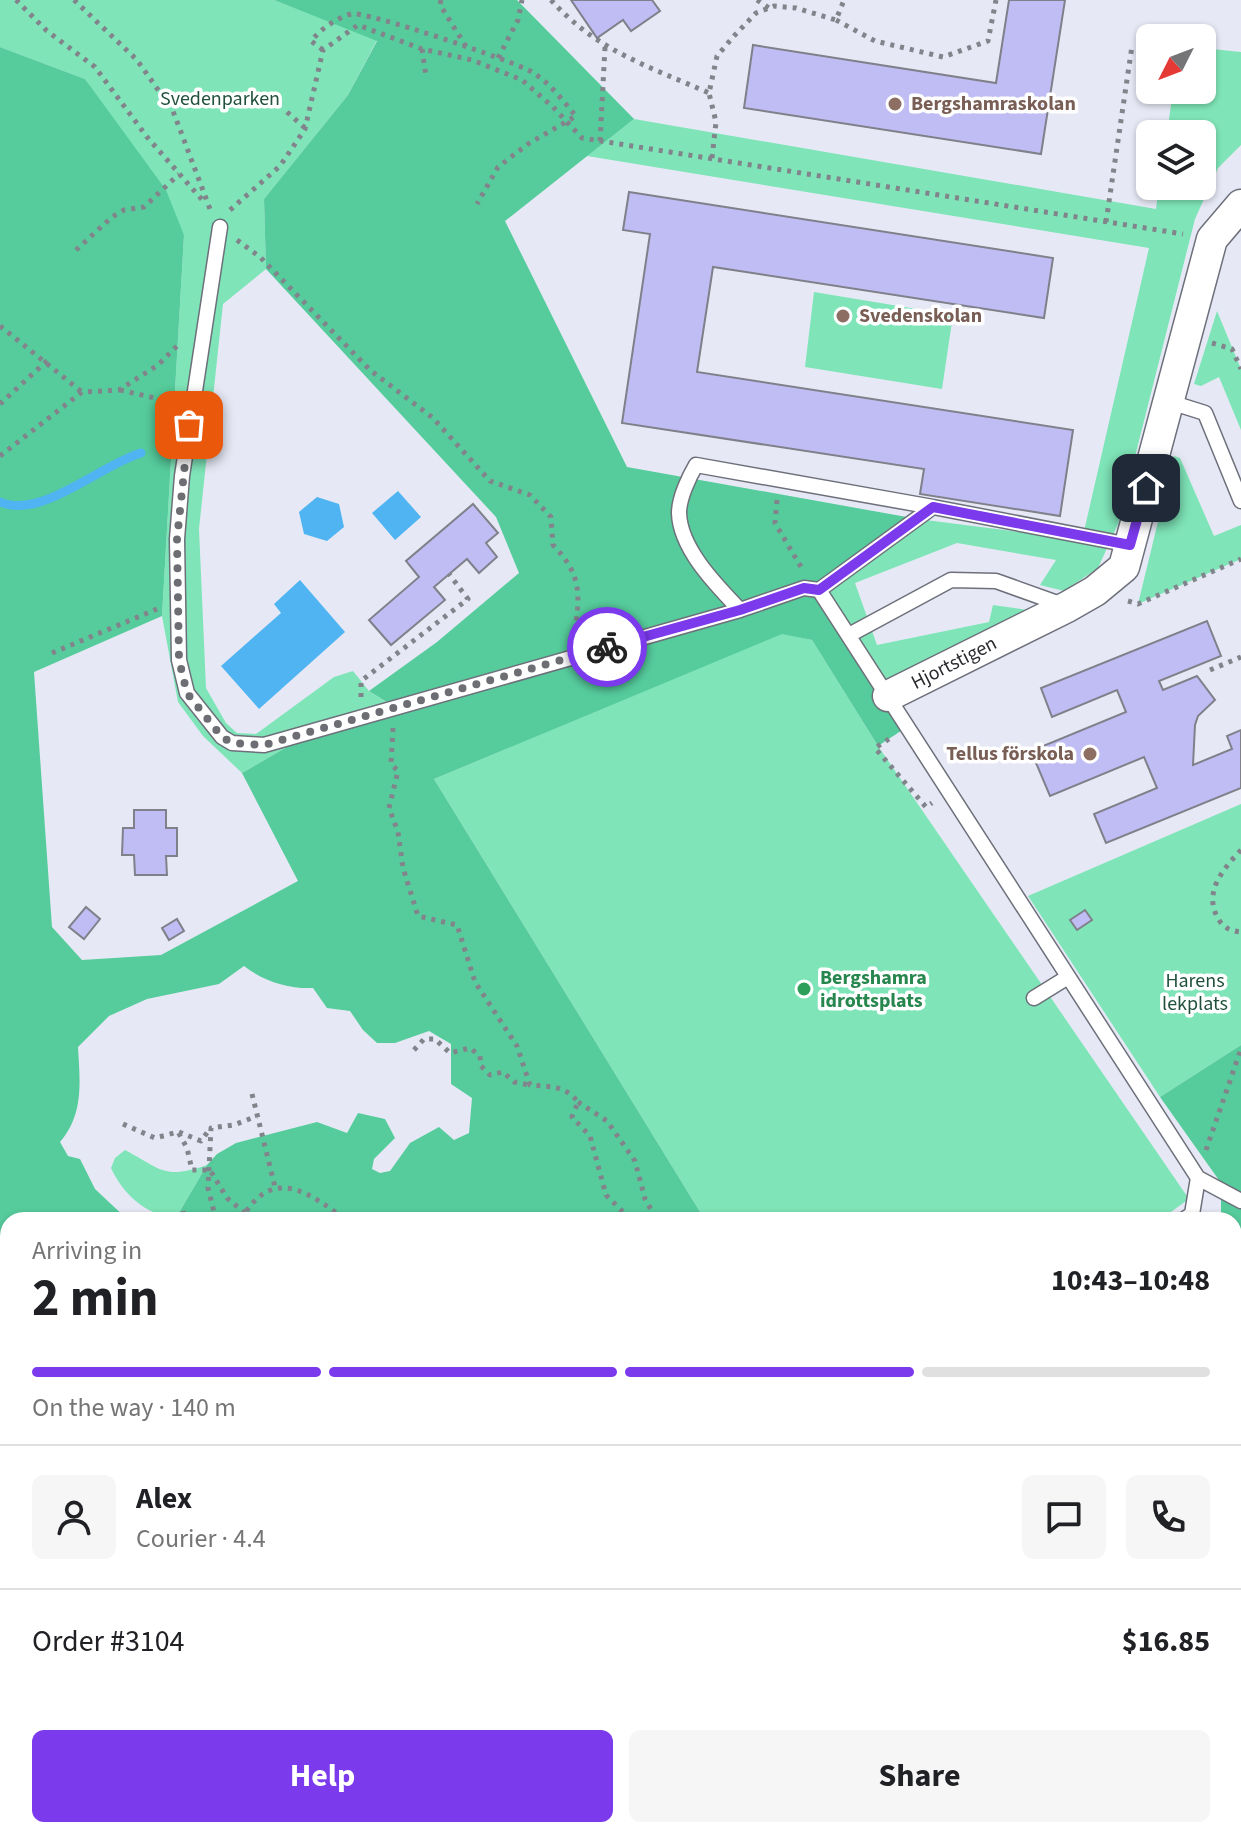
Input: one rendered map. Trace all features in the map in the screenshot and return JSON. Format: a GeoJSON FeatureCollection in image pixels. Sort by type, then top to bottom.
{"type":"FeatureCollection","features":[{"type":"Feature","properties":{"kind":"street","name":"Hjortstigen"},"geometry":{"type":"LineString","coordinates":[[888,696],[1067,607],[1095,591],[1124,567],[1212,239],[1241,205]]}},
{"type":"Feature","properties":{"kind":"lane"},"geometry":{"type":"LineString","coordinates":[[220,227],[189,425],[177,539],[176,601],[179,660],[187,693],[222,737],[232,743],[264,745],[740,610],[804,588],[819,590],[933,507]]}},
{"type":"Feature","properties":{"kind":"lane"},"geometry":{"type":"LineString","coordinates":[[1170,402],[1205,413],[1241,501]]}},
{"type":"Feature","properties":{"kind":"lane"},"geometry":{"type":"LineString","coordinates":[[740,610],[712,582],[690,547],[679,513],[689,477],[696,465],[1130,545]]}},
{"type":"Feature","properties":{"kind":"lane"},"geometry":{"type":"LineString","coordinates":[[849,635],[951,580],[996,581],[1067,607]]}},
{"type":"Feature","properties":{"kind":"lane","name":"Hjortstigen"},"geometry":{"type":"LineString","coordinates":[[819,590],[888,696]]}},
{"type":"Feature","properties":{"kind":"lane"},"geometry":{"type":"LineString","coordinates":[[888,696],[1198,1178],[1241,1201]]}},
{"type":"Feature","properties":{"kind":"lane"},"geometry":{"type":"LineString","coordinates":[[1034,998],[1068,977]]}},
{"type":"Feature","properties":{"kind":"lane"},"geometry":{"type":"LineString","coordinates":[[1192,1212],[1198,1178]]}},
{"type":"Feature","properties":{"kind":"path"},"geometry":{"type":"LineString","coordinates":[[16,0],[47,31],[95,67],[147,137],[208,206]]}},
{"type":"Feature","properties":{"kind":"path"},"geometry":{"type":"LineString","coordinates":[[74,0],[137,60],[173,111],[208,206],[220,227],[260,257],[370,370],[433,418],[490,481],[530,495],[551,517],[553,545],[567,559],[579,584],[571,657]]}},
{"type":"Feature","properties":{"kind":"path"},"geometry":{"type":"LineString","coordinates":[[441,0],[440,5],[467,48]]}},
{"type":"Feature","properties":{"kind":"path"},"geometry":{"type":"LineString","coordinates":[[498,58],[518,20],[522,0]]}},
{"type":"Feature","properties":{"kind":"path"},"geometry":{"type":"LineString","coordinates":[[551,0],[581,31],[605,47],[709,93]]}},
{"type":"Feature","properties":{"kind":"path"},"geometry":{"type":"LineString","coordinates":[[757,0],[770,8]]}},
{"type":"Feature","properties":{"kind":"path"},"geometry":{"type":"LineString","coordinates":[[836,20],[844,0]]}},
{"type":"Feature","properties":{"kind":"path"},"geometry":{"type":"LineString","coordinates":[[712,158],[716,122],[709,93],[717,56],[756,13],[770,8],[796,8],[836,20],[875,41],[943,57],[988,41],[996,0]]}},
{"type":"Feature","properties":{"kind":"path"},"geometry":{"type":"LineString","coordinates":[[323,50],[311,41],[322,29],[354,13],[380,18],[498,58],[532,72],[553,90],[576,116],[528,144],[498,167],[477,204]]}},
{"type":"Feature","properties":{"kind":"path"},"geometry":{"type":"LineString","coordinates":[[220,227],[235,203],[280,166],[305,129],[323,50],[358,25],[422,49],[472,60],[522,80],[582,138],[1212,239]]}},
{"type":"Feature","properties":{"kind":"path"},"geometry":{"type":"LineString","coordinates":[[1106,222],[1132,46]]}},
{"type":"Feature","properties":{"kind":"path"},"geometry":{"type":"LineString","coordinates":[[600,141],[605,47]]}},
{"type":"Feature","properties":{"kind":"path"},"geometry":{"type":"LineString","coordinates":[[422,49],[426,76]]}},
{"type":"Feature","properties":{"kind":"path"},"geometry":{"type":"LineString","coordinates":[[287,112],[305,129]]}},
{"type":"Feature","properties":{"kind":"path"},"geometry":{"type":"LineString","coordinates":[[76,250],[112,217],[124,210],[144,207],[179,174]]}},
{"type":"Feature","properties":{"kind":"path"},"geometry":{"type":"LineString","coordinates":[[119,390],[158,365],[204,319]]}},
{"type":"Feature","properties":{"kind":"path"},"geometry":{"type":"LineString","coordinates":[[0,326],[82,392]]}},
{"type":"Feature","properties":{"kind":"path"},"geometry":{"type":"LineString","coordinates":[[1188,336],[1232,349],[1241,369]]}},
{"type":"Feature","properties":{"kind":"path"},"geometry":{"type":"LineString","coordinates":[[0,404],[50,358]]}},
{"type":"Feature","properties":{"kind":"path"},"geometry":{"type":"LineString","coordinates":[[0,456],[82,392],[119,390],[159,399],[189,425]]}},
{"type":"Feature","properties":{"kind":"path"},"geometry":{"type":"LineString","coordinates":[[781,480],[775,523],[801,566],[804,588]]}},
{"type":"Feature","properties":{"kind":"path"},"geometry":{"type":"LineString","coordinates":[[1095,591],[1138,604],[1241,559]]}},
{"type":"Feature","properties":{"kind":"path"},"geometry":{"type":"LineString","coordinates":[[361,717],[361,681],[468,599],[449,574]]}},
{"type":"Feature","properties":{"kind":"path"},"geometry":{"type":"LineString","coordinates":[[52,653],[176,601]]}},
{"type":"Feature","properties":{"kind":"path"},"geometry":{"type":"LineString","coordinates":[[1210,670],[1241,657]]}},
{"type":"Feature","properties":{"kind":"path"},"geometry":{"type":"LineString","coordinates":[[394,707],[391,764],[398,771],[389,808],[398,832],[403,868],[418,916],[457,925],[475,982],[517,1046],[530,1085]]}},
{"type":"Feature","properties":{"kind":"path"},"geometry":{"type":"LineString","coordinates":[[894,736],[875,748],[926,807],[932,803],[924,789]]}},
{"type":"Feature","properties":{"kind":"path"},"geometry":{"type":"LineString","coordinates":[[1241,850],[1218,877],[1212,902],[1220,921],[1227,928],[1241,932]]}},
{"type":"Feature","properties":{"kind":"path"},"geometry":{"type":"LineString","coordinates":[[414,1050],[424,1039],[435,1039],[450,1053],[470,1048],[480,1056],[481,1066],[490,1075],[503,1072],[514,1082],[570,1092],[578,1102],[607,1121],[635,1161],[645,1199],[652,1212]]}},
{"type":"Feature","properties":{"kind":"path"},"geometry":{"type":"LineString","coordinates":[[1198,1178],[1241,1049]]}},
{"type":"Feature","properties":{"kind":"path"},"geometry":{"type":"LineString","coordinates":[[252,1094],[275,1187]]}},
{"type":"Feature","properties":{"kind":"path"},"geometry":{"type":"LineString","coordinates":[[578,1102],[572,1117],[590,1136],[606,1195],[623,1212]]}},
{"type":"Feature","properties":{"kind":"path"},"geometry":{"type":"LineString","coordinates":[[123,1124],[155,1138],[178,1132],[201,1141],[211,1128],[234,1125],[257,1116]]}},
{"type":"Feature","properties":{"kind":"path"},"geometry":{"type":"LineString","coordinates":[[211,1128],[208,1188],[214,1212]]}},
{"type":"Feature","properties":{"kind":"path"},"geometry":{"type":"LineString","coordinates":[[178,1132],[187,1148],[192,1170],[210,1170]]}},
{"type":"Feature","properties":{"kind":"path"},"geometry":{"type":"LineString","coordinates":[[210,1170],[227,1198],[243,1212]]}},
{"type":"Feature","properties":{"kind":"path"},"geometry":{"type":"LineString","coordinates":[[249,1212],[255,1198],[275,1187],[309,1192],[335,1212]]}},
{"type":"Feature","properties":{"kind":"green space","name":"Svedenparken"},"geometry":{"type":"Polygon","coordinates":[[[0,0],[274,0],[377,40],[348,95],[264,199],[266,269],[223,304],[199,529],[206,688],[226,723],[237,733],[256,734],[334,677],[353,671],[369,691],[394,707],[318,729],[242,773],[203,736],[178,702],[162,616],[184,235],[85,79],[0,47],[0,0]]]}},
{"type":"Feature","properties":{"kind":"green space"},"geometry":{"type":"Polygon","coordinates":[[[274,0],[517,0],[634,119],[505,221],[627,467],[918,519],[820,590],[907,727],[878,746],[812,640],[782,634],[434,779],[700,1212],[179,1212],[207,1165],[217,1154],[236,1143],[317,1122],[347,1133],[358,1113],[385,1119],[395,1138],[374,1159],[372,1169],[380,1173],[390,1171],[410,1143],[439,1127],[454,1140],[469,1133],[472,1098],[451,1084],[451,1044],[429,1031],[395,1043],[377,1043],[350,1011],[327,1008],[313,988],[277,983],[244,966],[219,984],[147,999],[109,1016],[78,1047],[80,1085],[77,1109],[60,1142],[68,1156],[80,1159],[95,1189],[119,1212],[0,1212],[0,47],[85,79],[166,190],[184,235],[162,616],[34,672],[52,927],[82,960],[161,955],[298,881],[242,773],[318,729],[393,706],[369,691],[437,642],[519,573],[496,517],[266,269],[264,199],[348,95],[377,41],[274,0]]]}},
{"type":"Feature","properties":{"kind":"green space"},"geometry":{"type":"Polygon","coordinates":[[[1216,49],[1241,52],[1241,145],[1216,172],[1216,120],[1169,120],[1171,104],[1216,104],[1216,49]]]}},
{"type":"Feature","properties":{"kind":"green space"},"geometry":{"type":"Polygon","coordinates":[[[634,119],[1156,209],[1157,200],[1204,200],[1195,219],[1118,524],[1098,568],[1064,591],[1040,585],[1056,560],[957,543],[855,583],[877,645],[989,622],[993,605],[1028,610],[888,696],[819,590],[918,519],[1082,540],[1149,248],[587,156],[634,119]]]}},
{"type":"Feature","properties":{"kind":"green space"},"geometry":{"type":"Polygon","coordinates":[[[814,292],[953,315],[942,389],[805,367],[814,292]]]}},
{"type":"Feature","properties":{"kind":"green space"},"geometry":{"type":"Polygon","coordinates":[[[1217,311],[1241,369],[1241,430],[1219,377],[1201,386],[1194,384],[1217,311]]]}},
{"type":"Feature","properties":{"kind":"green space"},"geometry":{"type":"Polygon","coordinates":[[[1174,456],[1180,458],[1214,536],[1241,525],[1241,559],[1138,604],[1174,456]]]}},
{"type":"Feature","properties":{"kind":"green space","name":"Bergshamra idrottsplats"},"geometry":{"type":"Polygon","coordinates":[[[782,633],[812,640],[878,746],[1189,1199],[1171,1212],[700,1212],[434,779],[782,633]]]}},
{"type":"Feature","properties":{"kind":"green space","name":"Harens lekplats"},"geometry":{"type":"Polygon","coordinates":[[[1241,804],[1241,1045],[1160,1097],[1028,896],[1241,804]]]}},
{"type":"Feature","properties":{"kind":"green space"},"geometry":{"type":"Polygon","coordinates":[[[1241,1045],[1241,1212],[1221,1212],[1221,1183],[1160,1097],[1241,1045]]]}},
{"type":"Feature","properties":{"kind":"green space"},"geometry":{"type":"Polygon","coordinates":[[[125,1150],[155,1167],[172,1172],[207,1165],[179,1212],[154,1212],[129,1195],[122,1186],[111,1168],[115,1158],[125,1150]]]}},
{"type":"Feature","properties":{"kind":"water"},"geometry":{"type":"Polygon","coordinates":[[[398,491],[421,517],[395,540],[372,513],[398,491]]]}},
{"type":"Feature","properties":{"kind":"water"},"geometry":{"type":"Polygon","coordinates":[[[317,497],[339,504],[344,527],[327,541],[304,534],[299,512],[317,497]]]}},
{"type":"Feature","properties":{"kind":"water"},"geometry":{"type":"Polygon","coordinates":[[[300,580],[345,632],[259,709],[221,666],[281,613],[274,604],[300,580]]]}},
{"type":"Feature","properties":{"kind":"building"},"geometry":{"type":"Polygon","coordinates":[[[571,0],[652,0],[660,11],[631,31],[623,20],[597,38],[571,0]]]}},
{"type":"Feature","properties":{"kind":"building"},"geometry":{"type":"Polygon","coordinates":[[[1009,0],[1065,0],[1041,154],[744,108],[753,45],[996,83],[1009,0]]]}},
{"type":"Feature","properties":{"kind":"building"},"geometry":{"type":"Polygon","coordinates":[[[629,192],[1053,258],[1044,318],[713,267],[697,372],[1073,430],[1060,516],[920,494],[924,469],[622,423],[650,234],[623,230],[629,192]]]}},
{"type":"Feature","properties":{"kind":"building"},"geometry":{"type":"Polygon","coordinates":[[[473,504],[498,533],[486,543],[497,557],[479,573],[467,559],[434,587],[445,600],[391,645],[369,620],[419,577],[406,561],[473,504]]]}},
{"type":"Feature","properties":{"kind":"building"},"geometry":{"type":"Polygon","coordinates":[[[1207,621],[1221,656],[1159,681],[1163,690],[1197,676],[1215,700],[1198,716],[1193,765],[1232,749],[1227,736],[1241,730],[1241,788],[1106,843],[1094,814],[1157,788],[1144,757],[1050,796],[1031,751],[1126,712],[1117,690],[1052,717],[1041,688],[1207,621]]]}},
{"type":"Feature","properties":{"kind":"building"},"geometry":{"type":"Polygon","coordinates":[[[134,810],[166,810],[166,828],[177,828],[177,856],[166,856],[167,875],[135,875],[134,855],[122,855],[123,828],[134,828],[134,810]]]}},
{"type":"Feature","properties":{"kind":"building"},"geometry":{"type":"Polygon","coordinates":[[[86,907],[100,919],[84,939],[69,927],[86,907]]]}},
{"type":"Feature","properties":{"kind":"building"},"geometry":{"type":"Polygon","coordinates":[[[1085,910],[1092,920],[1077,930],[1070,920],[1085,910]]]}},
{"type":"Feature","properties":{"kind":"building"},"geometry":{"type":"Polygon","coordinates":[[[177,919],[184,931],[169,940],[162,928],[177,919]]]}},
{"type":"Feature","properties":{"kind":"waterway"},"geometry":{"type":"LineString","coordinates":[[0,502],[16,506],[52,498],[141,453]]}},
{"type":"Feature","properties":{"kind":"way so far"},"geometry":{"type":"LineString","coordinates":[[189,425],[177,539],[179,660],[187,693],[203,717],[232,743],[264,745],[607,647]]}},
{"type":"Feature","properties":{"kind":"place","name":"Bergshamraskolan"},"geometry":{"type":"Point","coordinates":[895,104]}},
{"type":"Feature","properties":{"kind":"place","name":"Svedenskolan"},"geometry":{"type":"Point","coordinates":[843,316]}},
{"type":"Feature","properties":{"kind":"place","name":"Tellus förskola"},"geometry":{"type":"Point","coordinates":[1090,754]}},
{"type":"Feature","properties":{"kind":"place","name":"Bergshamra idrottsplats"},"geometry":{"type":"Point","coordinates":[804,989]}},
{"type":"Feature","properties":{"kind":"route"},"geometry":{"type":"LineString","coordinates":[[607,647],[740,610],[804,588],[819,590],[933,507],[1130,545],[1146,488]]}}]}
